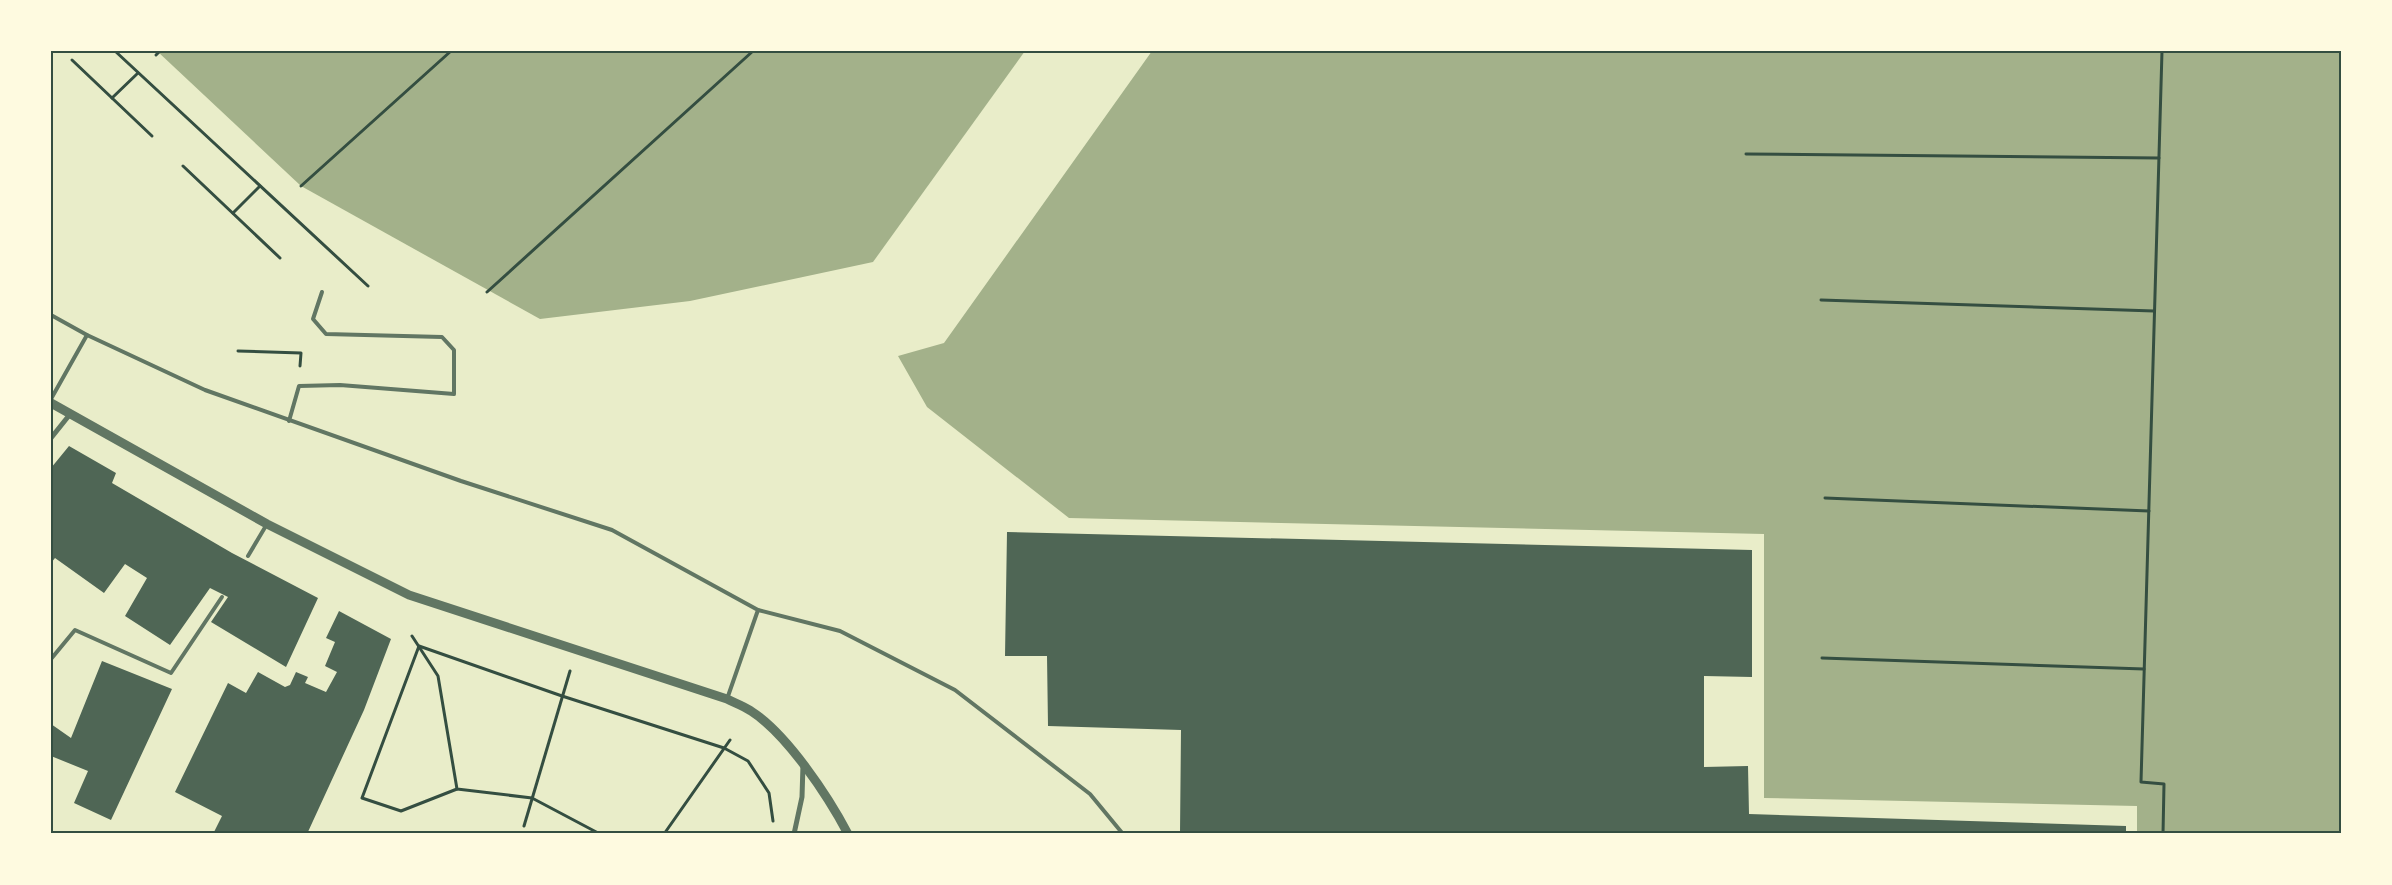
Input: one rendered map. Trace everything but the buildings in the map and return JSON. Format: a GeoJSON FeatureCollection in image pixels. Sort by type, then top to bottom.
{"type":"FeatureCollection","features":[{"type":"Feature","properties":{"kind":"street"},"geometry":{"type":"LineString","coordinates":[[51,401],[266,524],[409,595],[727,699],[752,711],[775,731],[803,765],[848,834]]}},
{"type":"Feature","properties":{"kind":"street"},"geometry":{"type":"LineString","coordinates":[[51,438],[70,413]]}},
{"type":"Feature","properties":{"kind":"street"},"geometry":{"type":"LineString","coordinates":[[794,834],[802,797],[803,765]]}},
{"type":"Feature","properties":{"kind":"lane"},"geometry":{"type":"LineString","coordinates":[[289,421],[299,386],[340,385],[454,394],[454,350],[442,337],[326,334],[313,319],[322,292]]}},
{"type":"Feature","properties":{"kind":"lane"},"geometry":{"type":"LineString","coordinates":[[51,315],[87,335],[205,390],[461,481],[612,530],[758,610],[840,631],[955,690],[1090,794],[1123,834]]}},
{"type":"Feature","properties":{"kind":"lane"},"geometry":{"type":"LineString","coordinates":[[51,401],[87,335]]}},
{"type":"Feature","properties":{"kind":"lane"},"geometry":{"type":"LineString","coordinates":[[248,556],[266,524]]}},
{"type":"Feature","properties":{"kind":"lane"},"geometry":{"type":"LineString","coordinates":[[51,658],[75,630],[171,673],[222,597]]}},
{"type":"Feature","properties":{"kind":"lane"},"geometry":{"type":"LineString","coordinates":[[727,699],[758,610]]}},
{"type":"Feature","properties":{"kind":"path"},"geometry":{"type":"LineString","coordinates":[[115,51],[368,286]]}},
{"type":"Feature","properties":{"kind":"path"},"geometry":{"type":"LineString","coordinates":[[156,55],[160,51]]}},
{"type":"Feature","properties":{"kind":"path"},"geometry":{"type":"LineString","coordinates":[[301,186],[451,51]]}},
{"type":"Feature","properties":{"kind":"path"},"geometry":{"type":"LineString","coordinates":[[487,292],[752,51]]}},
{"type":"Feature","properties":{"kind":"path"},"geometry":{"type":"LineString","coordinates":[[2162,51],[2141,782],[2164,784],[2163,834]]}},
{"type":"Feature","properties":{"kind":"path"},"geometry":{"type":"LineString","coordinates":[[72,60],[152,136]]}},
{"type":"Feature","properties":{"kind":"path"},"geometry":{"type":"LineString","coordinates":[[112,98],[138,73]]}},
{"type":"Feature","properties":{"kind":"path"},"geometry":{"type":"LineString","coordinates":[[1746,154],[2159,158]]}},
{"type":"Feature","properties":{"kind":"path"},"geometry":{"type":"LineString","coordinates":[[183,166],[280,258]]}},
{"type":"Feature","properties":{"kind":"path"},"geometry":{"type":"LineString","coordinates":[[233,213],[260,186]]}},
{"type":"Feature","properties":{"kind":"path"},"geometry":{"type":"LineString","coordinates":[[1821,300],[2154,311]]}},
{"type":"Feature","properties":{"kind":"path"},"geometry":{"type":"LineString","coordinates":[[238,351],[301,354],[299,386]]}},
{"type":"Feature","properties":{"kind":"path"},"geometry":{"type":"LineString","coordinates":[[1826,498],[2148,511]]}},
{"type":"Feature","properties":{"kind":"path"},"geometry":{"type":"LineString","coordinates":[[412,636],[438,676],[456,789]]}},
{"type":"Feature","properties":{"kind":"path"},"geometry":{"type":"LineString","coordinates":[[419,646],[562,696],[724,748],[748,761],[769,793],[774,828]]}},
{"type":"Feature","properties":{"kind":"path"},"geometry":{"type":"LineString","coordinates":[[419,646],[362,798],[401,811],[456,789],[532,798],[600,834]]}},
{"type":"Feature","properties":{"kind":"path"},"geometry":{"type":"LineString","coordinates":[[524,826],[577,650]]}},
{"type":"Feature","properties":{"kind":"path"},"geometry":{"type":"LineString","coordinates":[[1822,658],[2144,669]]}},
{"type":"Feature","properties":{"kind":"path"},"geometry":{"type":"LineString","coordinates":[[664,834],[730,740]]}},
{"type":"Feature","properties":{"kind":"shaded area"},"geometry":{"type":"Polygon","coordinates":[[[157,51],[1025,51],[873,262],[690,301],[540,319],[301,186],[157,51]]]}},
{"type":"Feature","properties":{"kind":"shaded area"},"geometry":{"type":"Polygon","coordinates":[[[1152,51],[2341,51],[2341,834],[2137,834],[2137,806],[1764,798],[1764,534],[1069,518],[927,407],[898,356],[944,343],[1152,51]]]}}]}
